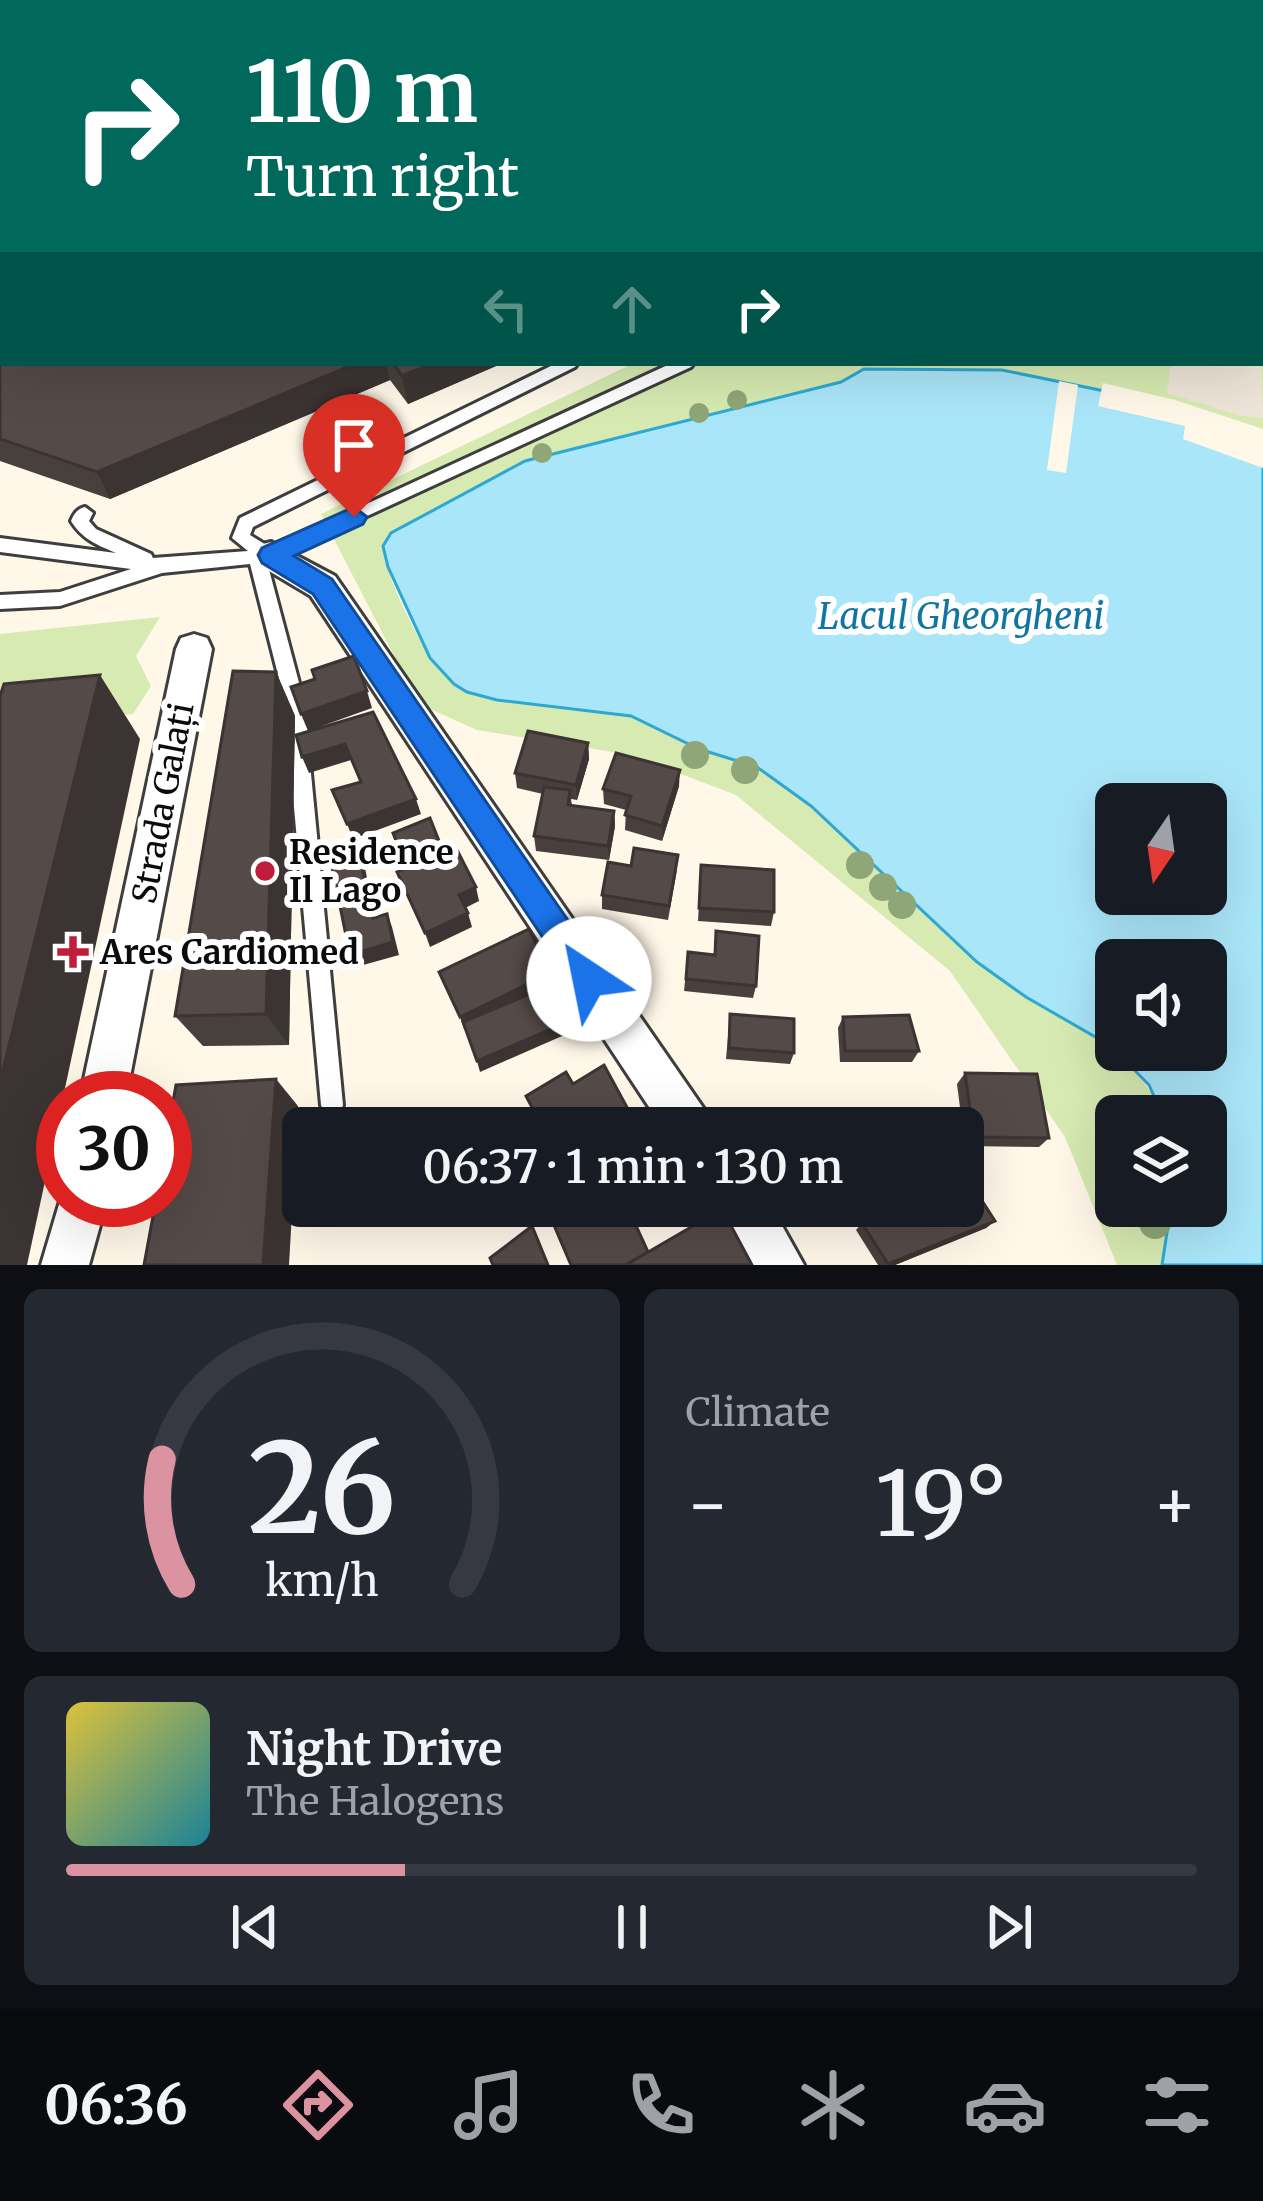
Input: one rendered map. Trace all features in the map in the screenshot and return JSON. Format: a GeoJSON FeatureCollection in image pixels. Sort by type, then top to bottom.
{"type":"FeatureCollection","features":[{"type":"Feature","properties":{"kind":"street"},"geometry":{"type":"LineString","coordinates":[[264,556],[323,586],[676,1107]]}},
{"type":"Feature","properties":{"kind":"street","name":"Strada Galați"},"geometry":{"type":"LineString","coordinates":[[109,1071],[194,649]]}},
{"type":"Feature","properties":{"kind":"street"},"geometry":{"type":"LineString","coordinates":[[65,1265],[75,1227]]}},
{"type":"Feature","properties":{"kind":"street"},"geometry":{"type":"LineString","coordinates":[[756,1227],[780,1265]]}},
{"type":"Feature","properties":{"kind":"lane"},"geometry":{"type":"LineString","coordinates":[[332,1105],[299,752],[305,743],[264,556],[242,538],[246,523],[564,366]]}},
{"type":"Feature","properties":{"kind":"lane"},"geometry":{"type":"LineString","coordinates":[[0,602],[60,599],[160,566],[264,556],[679,366]]}},
{"type":"Feature","properties":{"kind":"lane"},"geometry":{"type":"LineString","coordinates":[[85,513],[79,520],[90,534],[160,566]]}},
{"type":"Feature","properties":{"kind":"lane"},"geometry":{"type":"LineString","coordinates":[[0,545],[160,566]]}},
{"type":"Feature","properties":{"kind":"green space"},"geometry":{"type":"Polygon","coordinates":[[[628,366],[1263,366],[1263,435],[1140,399],[1057,382],[973,372],[906,369],[862,373],[525,461],[391,533],[388,569],[398,596],[426,650],[447,678],[477,693],[519,703],[636,718],[776,778],[836,825],[978,962],[1095,1037],[1095,1071],[1134,1071],[1152,1095],[1095,1095],[1095,1211],[1065,1137],[950,971],[736,795],[631,755],[477,730],[419,704],[321,514],[628,366]]]}},
{"type":"Feature","properties":{"kind":"green space"},"geometry":{"type":"Polygon","coordinates":[[[160,617],[136,656],[151,686],[133,714],[19,724],[0,720],[0,634],[160,617]]]}},
{"type":"Feature","properties":{"kind":"green space"},"geometry":{"type":"Polygon","coordinates":[[[1102,1227],[1168,1227],[1162,1265],[1117,1265],[1102,1227]]]}},
{"type":"Feature","properties":{"kind":"shaded area"},"geometry":{"type":"Polygon","coordinates":[[[1171,366],[1262,366],[1263,418],[1241,416],[1167,393],[1171,366]]]}},
{"type":"Feature","properties":{"kind":"water","name":"Lacul Gheorgheni"},"geometry":{"type":"Polygon","coordinates":[[[864,369],[1002,370],[1173,405],[1263,435],[1263,1265],[1162,1265],[1168,1227],[1227,1227],[1227,1095],[1154,1095],[1135,1071],[1227,1071],[1227,939],[1095,939],[1095,1037],[977,962],[811,806],[757,767],[699,749],[631,716],[467,692],[430,658],[383,546],[391,533],[525,461],[841,382],[864,369]]]}},
{"type":"Feature","properties":{"kind":"pier"},"geometry":{"type":"Polygon","coordinates":[[[1059,381],[1078,385],[1066,473],[1047,470],[1059,381]]]}},
{"type":"Feature","properties":{"kind":"pier"},"geometry":{"type":"Polygon","coordinates":[[[1103,383],[1263,429],[1263,468],[1183,439],[1185,426],[1098,406],[1103,383]]]}},
{"type":"Feature","properties":{"kind":"building"},"geometry":{"type":"Polygon","coordinates":[[[0,366],[350,366],[97,472],[0,439],[0,366]]]}},
{"type":"Feature","properties":{"kind":"building"},"geometry":{"type":"Polygon","coordinates":[[[395,366],[426,366],[402,376],[395,366]]]}},
{"type":"Feature","properties":{"kind":"building"},"geometry":{"type":"Polygon","coordinates":[[[354,656],[367,691],[301,714],[291,687],[315,679],[312,670],[354,656]]]}},
{"type":"Feature","properties":{"kind":"building"},"geometry":{"type":"Polygon","coordinates":[[[233,671],[276,672],[266,1014],[175,1016],[233,671]]]}},
{"type":"Feature","properties":{"kind":"building"},"geometry":{"type":"Polygon","coordinates":[[[100,675],[0,1082],[0,696],[4,684],[100,675]]]}},
{"type":"Feature","properties":{"kind":"building"},"geometry":{"type":"Polygon","coordinates":[[[373,712],[416,799],[347,824],[332,790],[361,782],[345,744],[302,757],[296,735],[373,712]]]}},
{"type":"Feature","properties":{"kind":"building"},"geometry":{"type":"Polygon","coordinates":[[[528,731],[588,743],[576,785],[515,773],[528,731]]]}},
{"type":"Feature","properties":{"kind":"building"},"geometry":{"type":"Polygon","coordinates":[[[616,753],[680,770],[662,826],[625,815],[631,796],[603,789],[616,753]]]}},
{"type":"Feature","properties":{"kind":"building"},"geometry":{"type":"Polygon","coordinates":[[[544,787],[570,790],[568,805],[614,811],[608,846],[534,836],[544,787]]]}},
{"type":"Feature","properties":{"kind":"building"},"geometry":{"type":"Polygon","coordinates":[[[430,818],[439,841],[402,856],[393,833],[430,818]]]}},
{"type":"Feature","properties":{"kind":"building"},"geometry":{"type":"Polygon","coordinates":[[[455,846],[476,887],[459,895],[468,913],[425,933],[397,872],[455,846]]]}},
{"type":"Feature","properties":{"kind":"building"},"geometry":{"type":"Polygon","coordinates":[[[634,848],[678,855],[669,906],[602,895],[608,862],[631,866],[634,848]]]}},
{"type":"Feature","properties":{"kind":"building"},"geometry":{"type":"Polygon","coordinates":[[[359,854],[373,918],[387,914],[393,942],[350,955],[331,862],[359,854]]]}},
{"type":"Feature","properties":{"kind":"building"},"geometry":{"type":"Polygon","coordinates":[[[701,865],[774,870],[774,912],[699,908],[701,865]]]}},
{"type":"Feature","properties":{"kind":"building"},"geometry":{"type":"Polygon","coordinates":[[[529,929],[550,973],[460,1017],[439,972],[529,929]]]}},
{"type":"Feature","properties":{"kind":"building"},"geometry":{"type":"Polygon","coordinates":[[[716,931],[759,936],[756,986],[686,979],[688,952],[715,955],[716,931]]]}},
{"type":"Feature","properties":{"kind":"building"},"geometry":{"type":"Polygon","coordinates":[[[561,981],[577,1018],[477,1061],[463,1022],[561,981]]]}},
{"type":"Feature","properties":{"kind":"building"},"geometry":{"type":"Polygon","coordinates":[[[730,1014],[794,1019],[794,1053],[729,1048],[730,1014]]]}},
{"type":"Feature","properties":{"kind":"building"},"geometry":{"type":"Polygon","coordinates":[[[909,1015],[919,1051],[845,1051],[843,1017],[909,1015]]]}},
{"type":"Feature","properties":{"kind":"building"},"geometry":{"type":"Polygon","coordinates":[[[604,1065],[627,1107],[532,1107],[526,1096],[566,1072],[573,1084],[604,1065]]]}},
{"type":"Feature","properties":{"kind":"building"},"geometry":{"type":"Polygon","coordinates":[[[965,1073],[1037,1074],[1049,1138],[984,1137],[984,1107],[970,1107],[965,1073]]]}},
{"type":"Feature","properties":{"kind":"building"},"geometry":{"type":"Polygon","coordinates":[[[276,1079],[263,1265],[144,1265],[151,1227],[192,1227],[192,1084],[276,1079]]]}},
{"type":"Feature","properties":{"kind":"building"},"geometry":{"type":"Polygon","coordinates":[[[984,1204],[995,1221],[984,1225],[984,1204]]]}},
{"type":"Feature","properties":{"kind":"building"},"geometry":{"type":"Polygon","coordinates":[[[532,1227],[548,1265],[493,1265],[490,1258],[532,1227]]]}},
{"type":"Feature","properties":{"kind":"building"},"geometry":{"type":"Polygon","coordinates":[[[555,1227],[637,1227],[648,1252],[626,1265],[571,1265],[555,1227]]]}},
{"type":"Feature","properties":{"kind":"building"},"geometry":{"type":"Polygon","coordinates":[[[691,1227],[732,1227],[752,1265],[626,1265],[691,1227]]]}},
{"type":"Feature","properties":{"kind":"building"},"geometry":{"type":"Polygon","coordinates":[[[865,1227],[980,1227],[888,1264],[865,1227]]]}},
{"type":"Feature","properties":{"kind":"place","name":"Residence Il Lago"},"geometry":{"type":"Point","coordinates":[265,871]}},
{"type":"Feature","properties":{"kind":"place","name":"Ares Cardiomed"},"geometry":{"type":"Point","coordinates":[73,952]}},
{"type":"Feature","properties":{"kind":"route"},"geometry":{"type":"LineString","coordinates":[[354,517],[271,555],[323,586],[589,979]]}}]}
